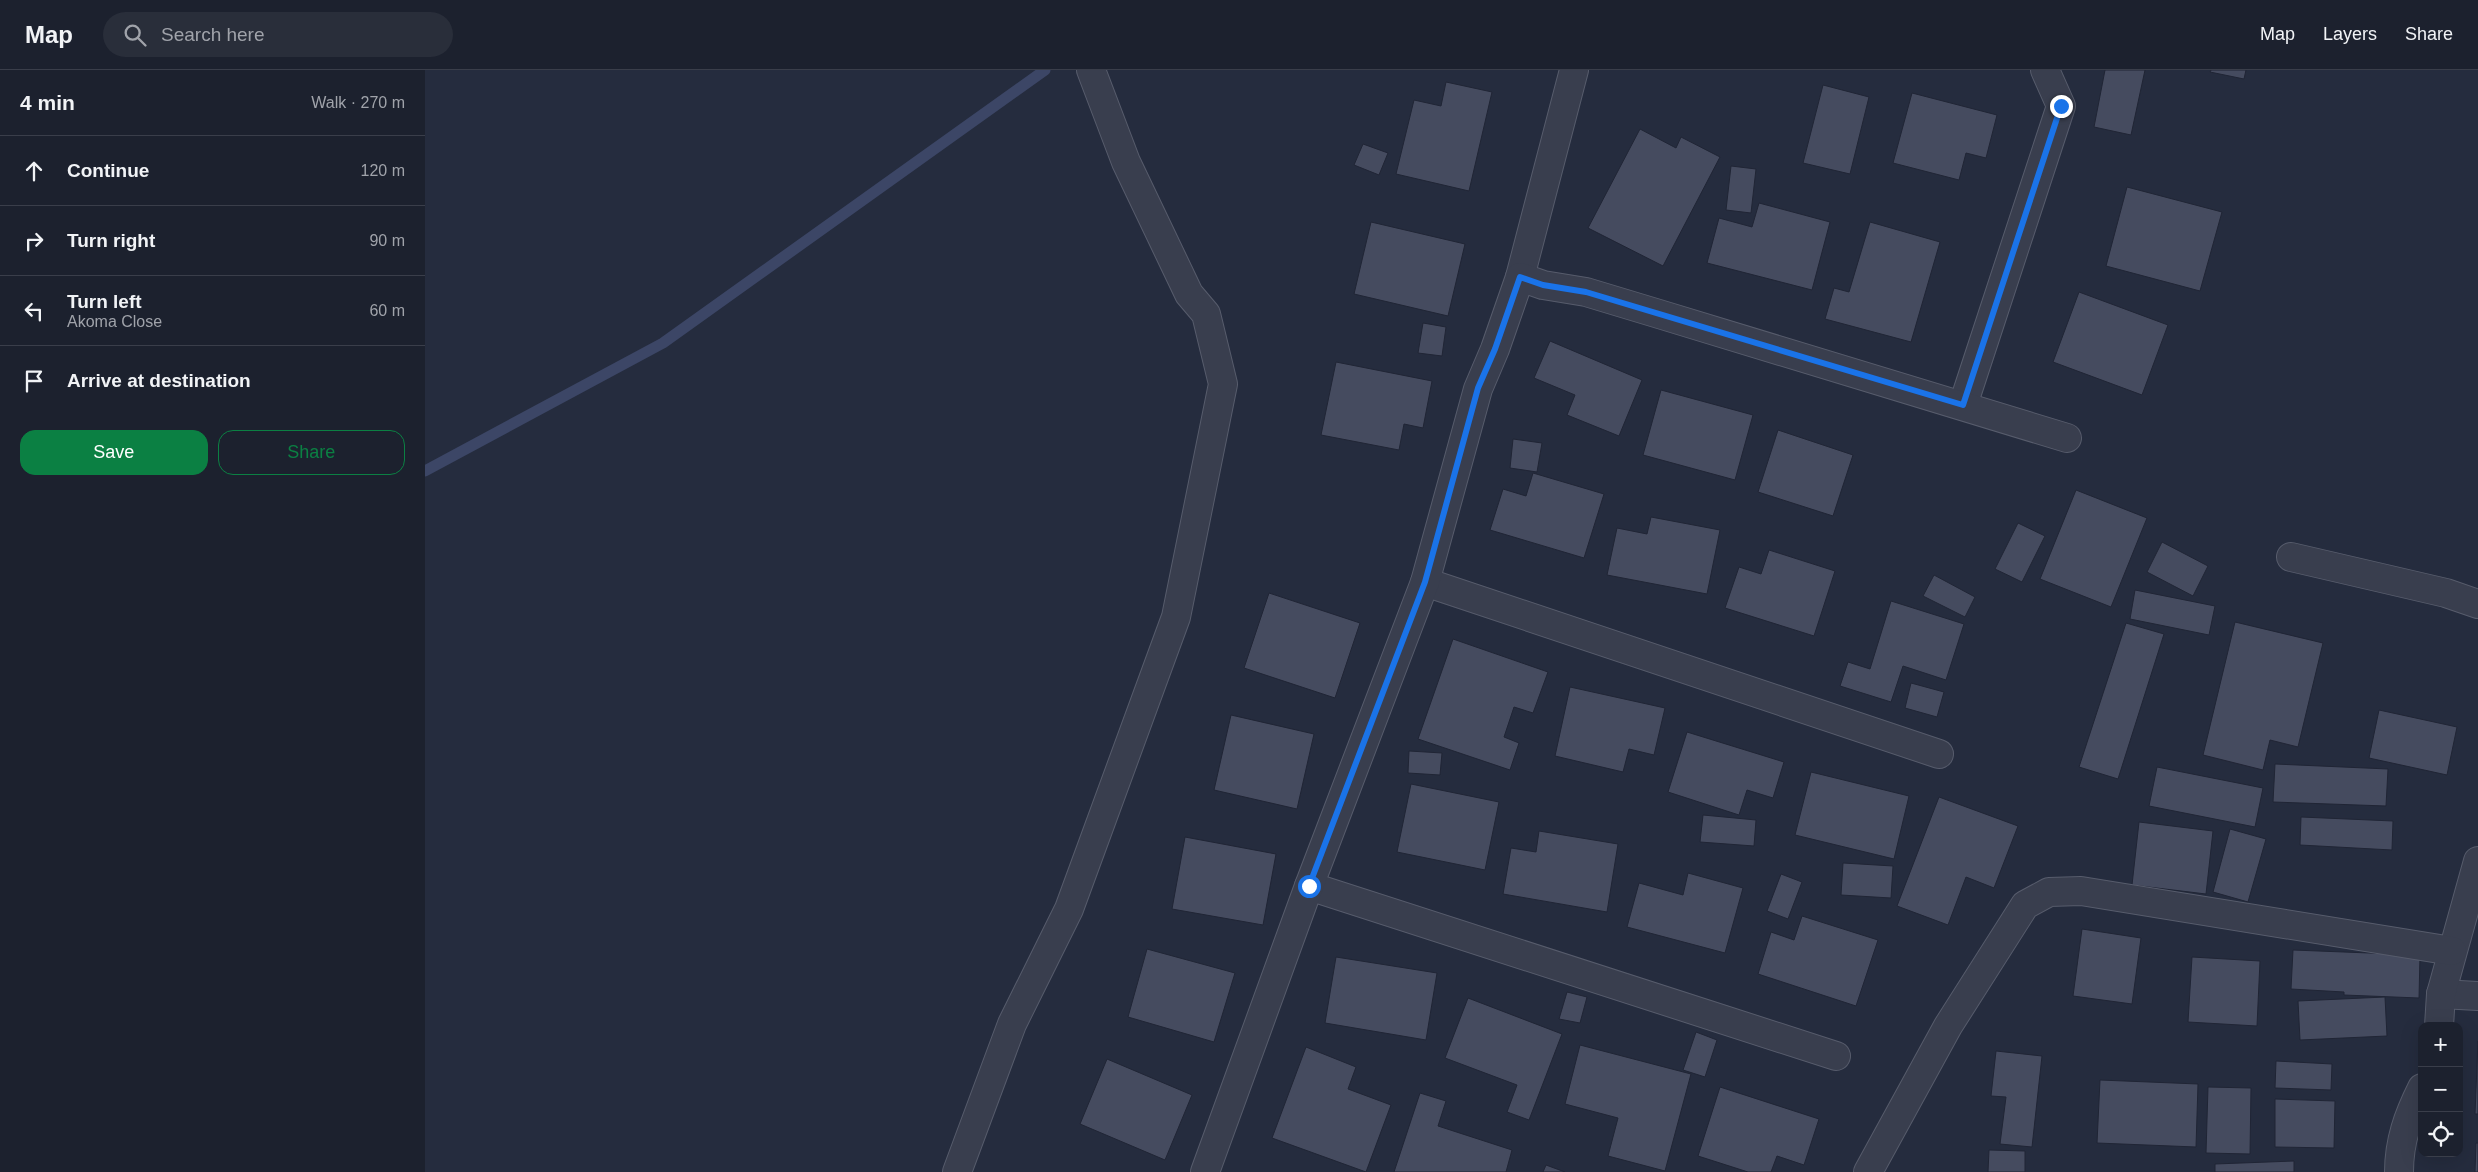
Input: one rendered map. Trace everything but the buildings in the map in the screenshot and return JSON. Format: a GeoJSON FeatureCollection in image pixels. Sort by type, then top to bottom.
{"type":"FeatureCollection","features":[{"type":"Feature","properties":{"kind":"street"},"geometry":{"type":"LineString","coordinates":[[957,1172],[1012,1024],[1069,909],[1176,616],[1223,384],[1206,314],[1189,294],[1135,179],[1091,70]]}},
{"type":"Feature","properties":{"kind":"street"},"geometry":{"type":"LineString","coordinates":[[1205,1172],[1309,886],[1425,582],[1478,388],[1495,349],[1520,277],[1574,70]]}},
{"type":"Feature","properties":{"kind":"street"},"geometry":{"type":"LineString","coordinates":[[1963,405],[2061,106],[2045,70]]}},
{"type":"Feature","properties":{"kind":"street"},"geometry":{"type":"LineString","coordinates":[[1520,277],[1543,285],[1595,295],[2067,438]]}},
{"type":"Feature","properties":{"kind":"street"},"geometry":{"type":"LineString","coordinates":[[2291,557],[2446,593],[2478,604]]}},
{"type":"Feature","properties":{"kind":"street"},"geometry":{"type":"LineString","coordinates":[[1425,582],[1939,754]]}},
{"type":"Feature","properties":{"kind":"street"},"geometry":{"type":"LineString","coordinates":[[2439,1022],[2441,994],[2478,861]]}},
{"type":"Feature","properties":{"kind":"street"},"geometry":{"type":"LineString","coordinates":[[1309,886],[1836,1056]]}},
{"type":"Feature","properties":{"kind":"street"},"geometry":{"type":"LineString","coordinates":[[1868,1172],[1948,1026],[2025,905],[2049,892],[2081,891],[2452,951]]}},
{"type":"Feature","properties":{"kind":"street"},"geometry":{"type":"LineString","coordinates":[[2441,994],[2478,996]]}},
{"type":"Feature","properties":{"kind":"street"},"geometry":{"type":"LineString","coordinates":[[2399,1172],[2401,1140],[2409,1114],[2418,1096]]}},
{"type":"Feature","properties":{"kind":"waterway"},"geometry":{"type":"LineString","coordinates":[[425,471],[663,343],[1045,70]]}},
{"type":"Feature","properties":{"kind":"route"},"geometry":{"type":"LineString","coordinates":[[1309,886],[1425,582],[1478,388],[1495,349],[1520,277],[1543,285],[1586,292],[1963,405],[2061,106]]}}]}
